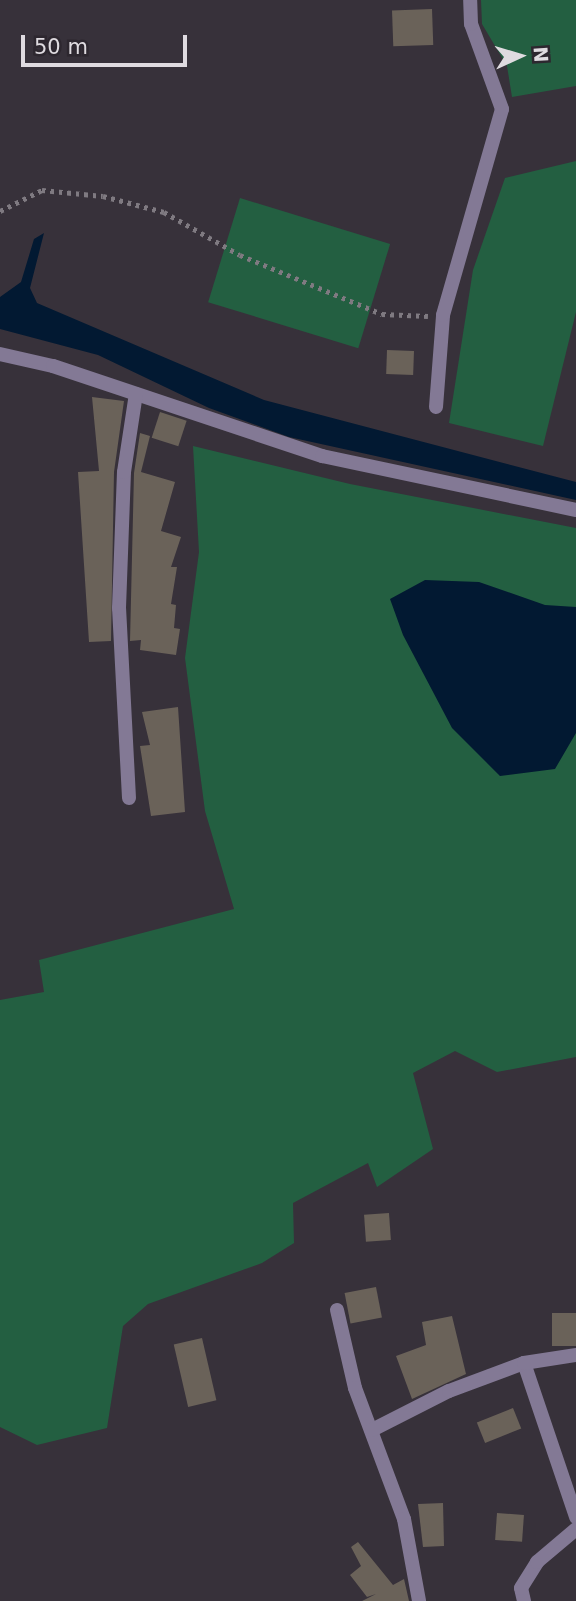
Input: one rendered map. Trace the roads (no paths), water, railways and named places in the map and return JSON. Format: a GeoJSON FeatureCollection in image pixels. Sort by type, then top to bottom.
{"type":"FeatureCollection","features":[{"type":"Feature","properties":{"kind":"street"},"geometry":{"type":"LineString","coordinates":[[436,407],[443,315],[502,109],[471,24],[470,0]]}},
{"type":"Feature","properties":{"kind":"street"},"geometry":{"type":"LineString","coordinates":[[0,354],[136,394],[322,456],[576,510]]}},
{"type":"Feature","properties":{"kind":"street"},"geometry":{"type":"LineString","coordinates":[[129,798],[119,608],[124,472],[136,394]]}},
{"type":"Feature","properties":{"kind":"street"},"geometry":{"type":"LineString","coordinates":[[337,1310],[355,1388],[404,1519],[419,1601]]}},
{"type":"Feature","properties":{"kind":"street"},"geometry":{"type":"LineString","coordinates":[[372,1430],[449,1391],[524,1363],[576,1355]]}},
{"type":"Feature","properties":{"kind":"street"},"geometry":{"type":"LineString","coordinates":[[524,1363],[576,1517]]}},
{"type":"Feature","properties":{"kind":"street"},"geometry":{"type":"LineString","coordinates":[[524,1601],[521,1588],[537,1562],[576,1529]]}},
{"type":"Feature","properties":{"kind":"water"},"geometry":{"type":"Polygon","coordinates":[[[44,233],[30,288],[37,303],[264,400],[576,482],[576,500],[289,437],[209,408],[98,355],[0,329],[0,297],[21,282],[34,239],[44,233]]]}},
{"type":"Feature","properties":{"kind":"water"},"geometry":{"type":"Polygon","coordinates":[[[425,580],[479,582],[545,605],[576,607],[576,733],[555,769],[500,776],[452,728],[403,635],[390,599],[425,580]]]}}]}
